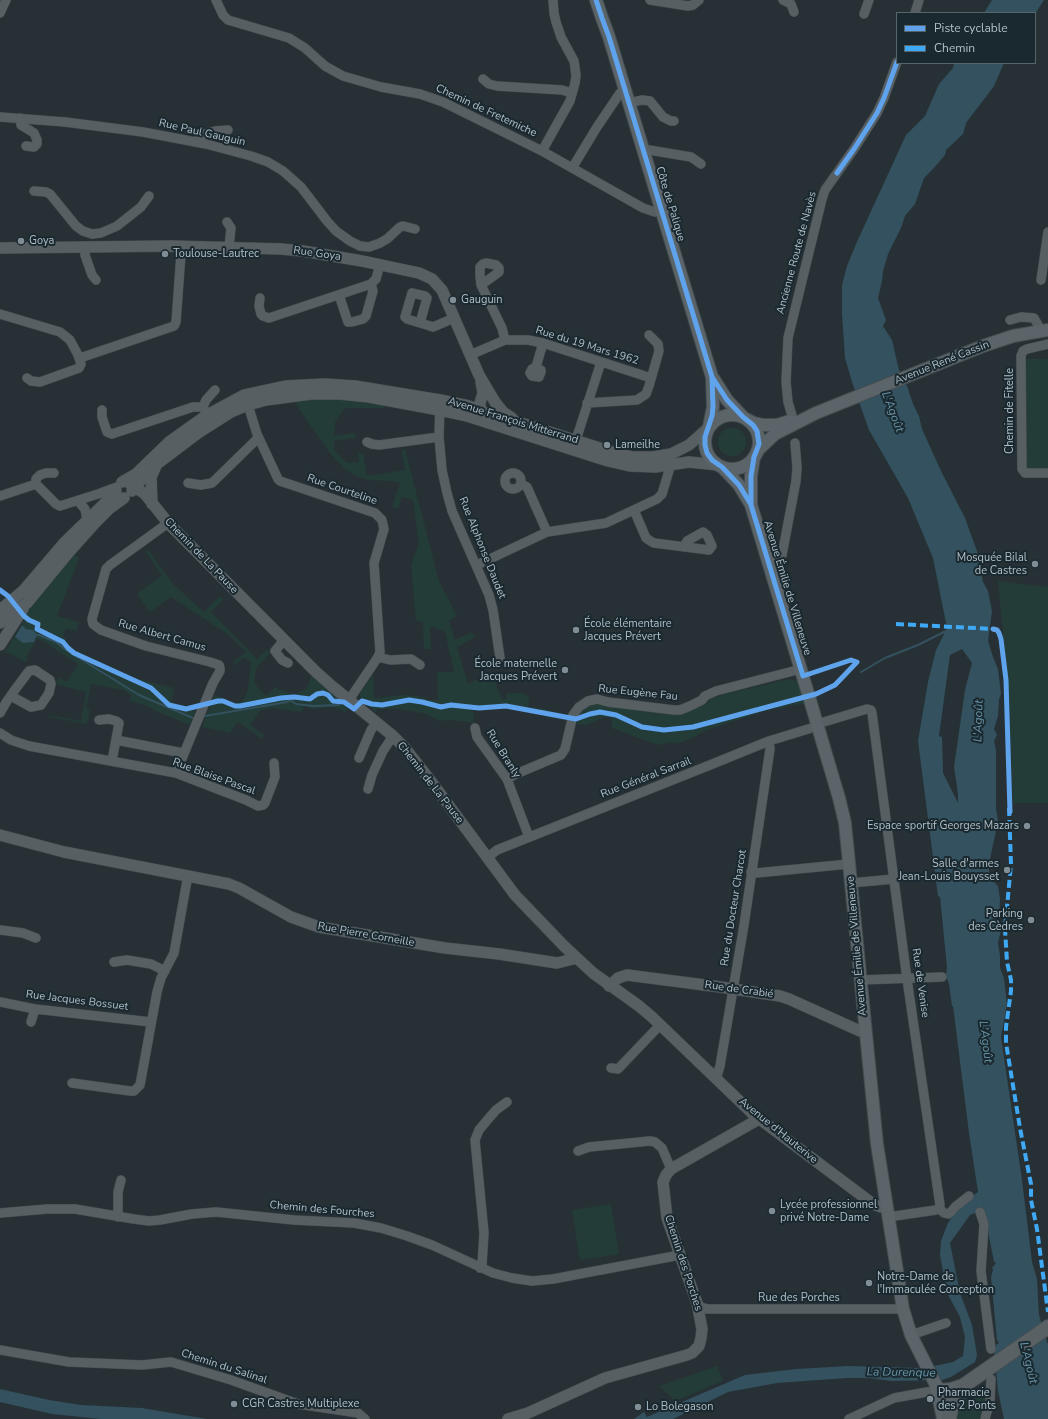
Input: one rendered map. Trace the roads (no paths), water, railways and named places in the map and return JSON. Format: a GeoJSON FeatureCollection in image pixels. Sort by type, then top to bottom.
{"type":"FeatureCollection","features":[{"type":"Feature","properties":{"kind":"main road"},"geometry":{"type":"LineString","coordinates":[[596,0],[609,37]]}},
{"type":"Feature","properties":{"kind":"main road"},"geometry":{"type":"LineString","coordinates":[[604,0],[609,37]]}},
{"type":"Feature","properties":{"kind":"main road","name":"Côte de Palique"},"geometry":{"type":"LineString","coordinates":[[609,37],[625,96],[644,152],[658,211],[712,377],[714,407],[708,428]]}},
{"type":"Feature","properties":{"kind":"main road","name":"Avenue René Cassin"},"geometry":{"type":"LineString","coordinates":[[756,454],[775,434],[829,407],[983,346],[1013,336],[1043,331]]}},
{"type":"Feature","properties":{"kind":"main road","name":"Côte de Palique"},"geometry":{"type":"LineString","coordinates":[[712,377],[728,400],[745,418]]}},
{"type":"Feature","properties":{"kind":"main road","name":"Avenue René Cassin"},"geometry":{"type":"LineString","coordinates":[[745,418],[754,423],[763,425],[777,425],[816,413]]}},
{"type":"Feature","properties":{"kind":"main road"},"geometry":{"type":"LineString","coordinates":[[736,415],[745,418],[756,431],[758,437],[756,454],[748,463],[740,468],[731,469],[720,466],[712,460],[704,445],[708,428],[720,417],[736,415]]}},
{"type":"Feature","properties":{"kind":"main road","name":"Avenue Émilie de Villeneuve"},"geometry":{"type":"LineString","coordinates":[[751,505],[751,476],[756,454]]}},
{"type":"Feature","properties":{"kind":"main road","name":"Avenue Émilie de Villeneuve"},"geometry":{"type":"LineString","coordinates":[[720,466],[739,485],[751,505],[818,725],[841,807],[846,830],[877,1144],[903,1309],[911,1335],[937,1388],[948,1418]]}},
{"type":"Feature","properties":{"kind":"main road"},"geometry":{"type":"LineString","coordinates":[[937,1388],[951,1389],[992,1372],[1048,1327]]}},
{"type":"Feature","properties":{"kind":"main road"},"geometry":{"type":"LineString","coordinates":[[948,1418],[952,1403],[966,1384]]}},
{"type":"Feature","properties":{"kind":"street"},"geometry":{"type":"LineString","coordinates":[[0,13],[6,0]]}},
{"type":"Feature","properties":{"kind":"street","name":"Chemin de Fretemiche"},"geometry":{"type":"LineString","coordinates":[[216,0],[223,15],[228,20],[289,38],[305,48],[325,66],[343,76],[436,99],[542,151],[638,206],[658,211]]}},
{"type":"Feature","properties":{"kind":"street"},"geometry":{"type":"LineString","coordinates":[[542,151],[566,109],[575,83],[576,68],[557,28],[553,0]]}},
{"type":"Feature","properties":{"kind":"street"},"geometry":{"type":"LineString","coordinates":[[650,0],[688,6],[693,5],[699,0]]}},
{"type":"Feature","properties":{"kind":"street"},"geometry":{"type":"LineString","coordinates":[[783,0],[791,4],[794,12]]}},
{"type":"Feature","properties":{"kind":"street"},"geometry":{"type":"LineString","coordinates":[[864,14],[869,0]]}},
{"type":"Feature","properties":{"kind":"street"},"geometry":{"type":"LineString","coordinates":[[915,12],[920,0]]}},
{"type":"Feature","properties":{"kind":"street","name":"Ancienne Route de Navès"},"geometry":{"type":"LineString","coordinates":[[793,419],[788,402],[786,382],[788,338],[822,199],[825,190],[854,149],[876,113],[884,98],[896,64]]}},
{"type":"Feature","properties":{"kind":"street"},"geometry":{"type":"LineString","coordinates":[[483,79],[489,84],[497,86],[562,90],[572,93]]}},
{"type":"Feature","properties":{"kind":"street"},"geometry":{"type":"LineString","coordinates":[[574,169],[574,165],[625,96],[650,101],[663,117],[674,121]]}},
{"type":"Feature","properties":{"kind":"street","name":"Rue Paul Gauguin"},"geometry":{"type":"LineString","coordinates":[[0,117],[109,127],[197,142],[268,162],[280,169],[301,187],[336,231],[350,241],[364,247]]}},
{"type":"Feature","properties":{"kind":"street"},"geometry":{"type":"LineString","coordinates":[[20,118],[21,124],[34,133],[37,140],[37,144],[34,147],[26,146]]}},
{"type":"Feature","properties":{"kind":"street"},"geometry":{"type":"LineString","coordinates":[[197,142],[204,134],[228,130]]}},
{"type":"Feature","properties":{"kind":"street"},"geometry":{"type":"LineString","coordinates":[[644,152],[649,150],[691,156],[701,164]]}},
{"type":"Feature","properties":{"kind":"street"},"geometry":{"type":"LineString","coordinates":[[34,191],[46,192],[50,194],[76,226],[83,231],[92,234],[101,233],[117,226],[141,207],[148,196]]}},
{"type":"Feature","properties":{"kind":"street"},"geometry":{"type":"LineString","coordinates":[[227,222],[231,228],[229,247]]}},
{"type":"Feature","properties":{"kind":"street"},"geometry":{"type":"LineString","coordinates":[[362,261],[364,247],[374,246],[380,243],[387,239],[400,227],[403,226],[415,229]]}},
{"type":"Feature","properties":{"kind":"street"},"geometry":{"type":"LineString","coordinates":[[1041,280],[1048,232]]}},
{"type":"Feature","properties":{"kind":"street"},"geometry":{"type":"LineString","coordinates":[[92,234],[85,255],[92,276],[96,280]]}},
{"type":"Feature","properties":{"kind":"street","name":"Rue Goya"},"geometry":{"type":"LineString","coordinates":[[0,248],[88,246],[229,247],[303,252],[380,264],[413,271],[432,279],[442,290],[470,356],[495,402],[506,414],[521,423]]}},
{"type":"Feature","properties":{"kind":"street"},"geometry":{"type":"LineString","coordinates":[[80,358],[174,326],[176,322],[181,246]]}},
{"type":"Feature","properties":{"kind":"street"},"geometry":{"type":"LineString","coordinates":[[260,298],[259,306],[261,314],[269,318],[372,284],[376,279],[380,264]]}},
{"type":"Feature","properties":{"kind":"street"},"geometry":{"type":"LineString","coordinates":[[339,295],[348,322],[363,319],[366,316],[373,291],[372,284]]}},
{"type":"Feature","properties":{"kind":"street"},"geometry":{"type":"LineString","coordinates":[[482,284],[502,328],[505,340]]}},
{"type":"Feature","properties":{"kind":"street"},"geometry":{"type":"LineString","coordinates":[[0,314],[60,332],[70,340],[82,364],[79,368],[40,382],[31,381],[27,378]]}},
{"type":"Feature","properties":{"kind":"street"},"geometry":{"type":"LineString","coordinates":[[1010,320],[1021,317],[1034,318],[1043,331]]}},
{"type":"Feature","properties":{"kind":"street"},"geometry":{"type":"LineString","coordinates":[[420,323],[434,327],[454,318]]}},
{"type":"Feature","properties":{"kind":"street"},"geometry":{"type":"LineString","coordinates":[[588,403],[641,399],[647,392],[659,347],[650,335]]}},
{"type":"Feature","properties":{"kind":"street","name":"Rue du 19 Mars 1962"},"geometry":{"type":"LineString","coordinates":[[470,356],[505,340],[528,340],[543,343],[651,378]]}},
{"type":"Feature","properties":{"kind":"street"},"geometry":{"type":"LineString","coordinates":[[529,371],[543,343]]}},
{"type":"Feature","properties":{"kind":"street","name":"Chemin de Fitelle"},"geometry":{"type":"LineString","coordinates":[[1048,344],[1027,349],[1023,351],[1021,356],[1022,469],[1025,472],[1048,473]]}},
{"type":"Feature","properties":{"kind":"street"},"geometry":{"type":"LineString","coordinates":[[576,440],[600,362]]}},
{"type":"Feature","properties":{"kind":"street","name":"Rue Goya"},"geometry":{"type":"LineString","coordinates":[[479,375],[483,392],[480,413]]}},
{"type":"Feature","properties":{"kind":"street","name":"Avenue François Mitterrand"},"geometry":{"type":"LineString","coordinates":[[0,623],[27,603],[69,552],[110,508],[136,474],[170,442],[205,411],[253,393],[286,386],[310,384],[355,386],[521,423],[621,454],[640,457],[659,457],[671,454],[682,449],[708,428]]}},
{"type":"Feature","properties":{"kind":"street"},"geometry":{"type":"LineString","coordinates":[[102,410],[102,417],[107,432],[112,434],[193,407],[205,411],[206,400],[215,390]]}},
{"type":"Feature","properties":{"kind":"street","name":"Avenue François Mitterrand"},"geometry":{"type":"LineString","coordinates":[[0,610],[23,591],[64,543],[87,520],[184,442],[215,421],[248,405],[288,396],[340,394],[440,405]]}},
{"type":"Feature","properties":{"kind":"street"},"geometry":{"type":"LineString","coordinates":[[480,413],[492,410],[495,402]]}},
{"type":"Feature","properties":{"kind":"street","name":"Rue Courteline"},"geometry":{"type":"LineString","coordinates":[[248,405],[259,439],[276,476],[280,481],[375,513],[382,520],[384,529],[374,563],[380,648],[378,657]]}},
{"type":"Feature","properties":{"kind":"street","name":"Rue Alphonse Daudet"},"geometry":{"type":"LineString","coordinates":[[440,405],[438,437],[442,470],[452,511],[489,595],[493,610],[500,658]]}},
{"type":"Feature","properties":{"kind":"street","name":"Avenue François Mitterrand"},"geometry":{"type":"LineString","coordinates":[[480,413],[618,464],[643,467],[694,462],[720,466]]}},
{"type":"Feature","properties":{"kind":"street"},"geometry":{"type":"LineString","coordinates":[[367,442],[380,445],[438,437]]}},
{"type":"Feature","properties":{"kind":"street"},"geometry":{"type":"LineString","coordinates":[[188,483],[201,485],[212,484],[255,441],[259,439]]}},
{"type":"Feature","properties":{"kind":"street"},"geometry":{"type":"LineString","coordinates":[[769,565],[777,562],[782,555],[796,481],[797,467],[795,443]]}},
{"type":"Feature","properties":{"kind":"street"},"geometry":{"type":"LineString","coordinates":[[152,505],[151,477],[157,464]]}},
{"type":"Feature","properties":{"kind":"street"},"geometry":{"type":"LineString","coordinates":[[477,565],[547,532],[606,523],[634,510],[660,496],[671,464]]}},
{"type":"Feature","properties":{"kind":"street"},"geometry":{"type":"LineString","coordinates":[[36,484],[36,479],[40,475],[54,473]]}},
{"type":"Feature","properties":{"kind":"street"},"geometry":{"type":"LineString","coordinates":[[36,484],[58,506],[98,494],[124,490]]}},
{"type":"Feature","properties":{"kind":"street"},"geometry":{"type":"LineString","coordinates":[[0,496],[36,484]]}},
{"type":"Feature","properties":{"kind":"street"},"geometry":{"type":"LineString","coordinates":[[521,484],[527,487],[547,532]]}},
{"type":"Feature","properties":{"kind":"street","name":"Chemin de La Pause"},"geometry":{"type":"LineString","coordinates":[[124,490],[145,494],[152,505],[168,523],[284,640],[324,679],[393,736],[410,754],[525,907],[575,956]]}},
{"type":"Feature","properties":{"kind":"street"},"geometry":{"type":"LineString","coordinates":[[78,501],[85,509],[87,520]]}},
{"type":"Feature","properties":{"kind":"street"},"geometry":{"type":"LineString","coordinates":[[634,510],[646,538],[650,541],[654,543],[684,547]]}},
{"type":"Feature","properties":{"kind":"street","name":"Rue Albert Camus"},"geometry":{"type":"LineString","coordinates":[[168,523],[106,569],[92,619],[93,624],[101,630],[146,646],[219,665],[220,671],[213,683],[176,773]]}},
{"type":"Feature","properties":{"kind":"street"},"geometry":{"type":"LineString","coordinates":[[0,645],[27,603]]}},
{"type":"Feature","properties":{"kind":"street"},"geometry":{"type":"LineString","coordinates":[[284,640],[275,651],[282,660],[288,663]]}},
{"type":"Feature","properties":{"kind":"street"},"geometry":{"type":"LineString","coordinates":[[349,700],[378,657],[390,660],[411,659],[420,665]]}},
{"type":"Feature","properties":{"kind":"street"},"geometry":{"type":"LineString","coordinates":[[0,713],[11,696],[32,670],[35,670],[50,680],[51,684],[48,693],[41,705],[31,707],[11,696]]}},
{"type":"Feature","properties":{"kind":"street","name":"Rue Eugène Fau"},"geometry":{"type":"LineString","coordinates":[[507,779],[561,755],[565,749],[573,715],[579,707],[588,701],[597,699],[608,702],[674,710],[685,709],[702,700],[705,696],[725,688],[801,670]]}},
{"type":"Feature","properties":{"kind":"street","name":"Rue Général Sarrail"},"geometry":{"type":"LineString","coordinates":[[487,858],[497,850],[769,741],[867,709],[871,710]]}},
{"type":"Feature","properties":{"kind":"street","name":"Rue de Venise"},"geometry":{"type":"LineString","coordinates":[[871,710],[907,979],[939,1197],[939,1208]]}},
{"type":"Feature","properties":{"kind":"street"},"geometry":{"type":"LineString","coordinates":[[98,720],[116,721],[118,723],[112,761]]}},
{"type":"Feature","properties":{"kind":"street"},"geometry":{"type":"LineString","coordinates":[[359,758],[371,730],[377,722]]}},
{"type":"Feature","properties":{"kind":"street","name":"Rue Branly"},"geometry":{"type":"LineString","coordinates":[[475,728],[477,737],[507,779],[529,837]]}},
{"type":"Feature","properties":{"kind":"street","name":"Rue Blaise Pascal"},"geometry":{"type":"LineString","coordinates":[[0,733],[20,744],[176,773],[260,806],[264,803],[274,777],[274,763]]}},
{"type":"Feature","properties":{"kind":"street"},"geometry":{"type":"LineString","coordinates":[[368,789],[372,775],[383,751],[393,736]]}},
{"type":"Feature","properties":{"kind":"street","name":"Rue Blaise Pascal"},"geometry":{"type":"LineString","coordinates":[[116,740],[183,754]]}},
{"type":"Feature","properties":{"kind":"street","name":"Rue du Docteur Charcot"},"geometry":{"type":"LineString","coordinates":[[715,1078],[720,1066],[733,990],[770,749],[769,741]]}},
{"type":"Feature","properties":{"kind":"street","name":"Rue Pierre Corneille"},"geometry":{"type":"LineString","coordinates":[[0,835],[64,852],[229,884],[240,888],[291,917],[318,927],[445,948],[499,954],[557,964],[573,959],[575,956]]}},
{"type":"Feature","properties":{"kind":"street"},"geometry":{"type":"LineString","coordinates":[[751,872],[756,873],[849,864]]}},
{"type":"Feature","properties":{"kind":"street"},"geometry":{"type":"LineString","coordinates":[[72,1084],[130,1091],[137,1088],[141,1082],[157,992],[174,953],[188,875]]}},
{"type":"Feature","properties":{"kind":"street"},"geometry":{"type":"LineString","coordinates":[[851,883],[894,879]]}},
{"type":"Feature","properties":{"kind":"street"},"geometry":{"type":"LineString","coordinates":[[0,930],[22,933],[36,938]]}},
{"type":"Feature","properties":{"kind":"street","name":"Avenue d'Hauterive"},"geometry":{"type":"LineString","coordinates":[[575,956],[609,986],[639,1006],[759,1119],[873,1204],[881,1207],[887,1212]]}},
{"type":"Feature","properties":{"kind":"street"},"geometry":{"type":"LineString","coordinates":[[114,962],[127,960],[151,964],[165,971]]}},
{"type":"Feature","properties":{"kind":"street","name":"Rue de Crabié"},"geometry":{"type":"LineString","coordinates":[[609,986],[618,978],[627,975],[785,997],[860,1031],[866,1031]]}},
{"type":"Feature","properties":{"kind":"street"},"geometry":{"type":"LineString","coordinates":[[861,980],[942,977]]}},
{"type":"Feature","properties":{"kind":"street","name":"Rue Jacques Bossuet"},"geometry":{"type":"LineString","coordinates":[[0,1002],[35,1009],[151,1022]]}},
{"type":"Feature","properties":{"kind":"street"},"geometry":{"type":"LineString","coordinates":[[31,1022],[35,1009]]}},
{"type":"Feature","properties":{"kind":"street"},"geometry":{"type":"LineString","coordinates":[[611,1068],[618,1069],[660,1025]]}},
{"type":"Feature","properties":{"kind":"street"},"geometry":{"type":"LineString","coordinates":[[480,1268],[482,1264],[484,1233],[475,1140],[479,1130],[484,1124],[496,1110],[507,1102]]}},
{"type":"Feature","properties":{"kind":"street"},"geometry":{"type":"LineString","coordinates":[[578,1151],[589,1147],[650,1140],[662,1148],[672,1169],[759,1119]]}},
{"type":"Feature","properties":{"kind":"street","name":"Chemin des Porches"},"geometry":{"type":"LineString","coordinates":[[508,1419],[528,1413],[605,1378],[678,1359],[692,1353],[699,1346],[702,1329],[697,1303],[667,1218],[663,1189],[664,1178],[672,1169]]}},
{"type":"Feature","properties":{"kind":"street"},"geometry":{"type":"LineString","coordinates":[[118,1217],[118,1192],[121,1180]]}},
{"type":"Feature","properties":{"kind":"street"},"geometry":{"type":"LineString","coordinates":[[887,1212],[939,1208],[944,1213],[948,1214],[969,1196]]}},
{"type":"Feature","properties":{"kind":"street","name":"Chemin des Fourches"},"geometry":{"type":"LineString","coordinates":[[0,1212],[66,1209],[83,1210],[142,1220],[155,1220],[216,1212],[294,1220],[361,1224],[381,1228],[432,1245],[480,1268],[512,1278],[539,1281],[584,1274],[680,1255]]}},
{"type":"Feature","properties":{"kind":"street"},"geometry":{"type":"LineString","coordinates":[[980,1212],[984,1224],[982,1271],[983,1292],[991,1349]]}},
{"type":"Feature","properties":{"kind":"street","name":"Rue des Porches"},"geometry":{"type":"LineString","coordinates":[[697,1303],[707,1309],[903,1309]]}},
{"type":"Feature","properties":{"kind":"street"},"geometry":{"type":"LineString","coordinates":[[911,1335],[946,1323]]}},
{"type":"Feature","properties":{"kind":"street","name":"Chemin du Salinal"},"geometry":{"type":"LineString","coordinates":[[0,1350],[69,1362],[142,1365],[171,1362],[231,1380],[298,1404],[358,1413],[365,1419]]}},
{"type":"Feature","properties":{"kind":"street"},"geometry":{"type":"LineString","coordinates":[[985,1419],[990,1402],[992,1372]]}},
{"type":"Feature","properties":{"kind":"street"},"geometry":{"type":"LineString","coordinates":[[849,1419],[894,1398],[937,1388]]}},
{"type":"Feature","properties":{"kind":"water"},"geometry":{"type":"Polygon","coordinates":[[[992,0],[1044,0],[1036,12],[985,12],[992,0]]]}},
{"type":"Feature","properties":{"kind":"water"},"geometry":{"type":"Polygon","coordinates":[[[954,64],[1004,64],[994,86],[966,123],[963,134],[946,150],[945,155],[924,178],[915,204],[905,216],[901,228],[888,254],[878,298],[886,320],[883,326],[892,340],[899,370],[919,416],[922,429],[965,518],[977,551],[983,582],[988,591],[992,611],[988,641],[998,669],[1001,694],[999,699],[998,716],[994,729],[997,735],[994,741],[996,750],[996,808],[998,821],[989,864],[989,877],[998,886],[1000,899],[999,919],[1001,930],[998,943],[1000,968],[1004,978],[1007,1004],[1001,1037],[1022,1180],[1032,1262],[1037,1279],[1039,1315],[1048,1345],[1048,1419],[1004,1419],[998,1391],[994,1351],[996,1345],[999,1343],[997,1340],[991,1277],[993,1270],[992,1268],[996,1263],[994,1262],[984,1210],[970,1215],[950,1243],[960,1293],[972,1325],[977,1355],[975,1362],[951,1377],[942,1380],[892,1381],[869,1378],[847,1378],[777,1383],[728,1392],[673,1419],[634,1419],[644,1412],[647,1417],[745,1375],[796,1369],[848,1366],[920,1368],[953,1362],[963,1356],[965,1337],[960,1317],[947,1293],[940,1255],[941,1241],[953,1215],[978,1192],[953,1006],[946,975],[947,967],[940,897],[938,896],[918,741],[928,682],[936,650],[947,628],[933,558],[908,498],[869,430],[852,382],[845,358],[842,314],[842,285],[847,266],[856,244],[906,135],[925,116],[939,84],[953,68],[954,64]],[[962,649],[950,655],[939,736],[942,737],[943,773],[958,803],[954,767],[965,690],[972,663],[962,649]]]}},
{"type":"Feature","properties":{"kind":"water"},"geometry":{"type":"Polygon","coordinates":[[[22,625],[26,629],[33,630],[37,634],[34,642],[23,643],[15,637],[22,625]]]}},
{"type":"Feature","properties":{"kind":"water"},"geometry":{"type":"Polygon","coordinates":[[[0,1389],[49,1400],[81,1405],[142,1408],[207,1419],[101,1419],[52,1414],[0,1402],[0,1389]]]}},
{"type":"Feature","properties":{"kind":"waterway"},"geometry":{"type":"LineString","coordinates":[[861,672],[885,658],[918,645],[946,631]]}},
{"type":"Feature","properties":{"kind":"waterway"},"geometry":{"type":"LineString","coordinates":[[36,635],[56,642],[66,650],[139,695],[193,718]]}},
{"type":"Feature","properties":{"kind":"waterway"},"geometry":{"type":"LineString","coordinates":[[205,716],[287,702],[290,700],[296,704],[313,706],[339,705]]}},
{"type":"Feature","properties":{"kind":"place","name":"Goya"},"geometry":{"type":"Point","coordinates":[21,241]}},
{"type":"Feature","properties":{"kind":"place","name":"Toulouse-Lautrec"},"geometry":{"type":"Point","coordinates":[165,254]}},
{"type":"Feature","properties":{"kind":"place","name":"Gauguin"},"geometry":{"type":"Point","coordinates":[453,300]}},
{"type":"Feature","properties":{"kind":"place","name":"Lameilhe"},"geometry":{"type":"Point","coordinates":[607,445]}},
{"type":"Feature","properties":{"kind":"place","name":"Mosquée Bilal de Castres"},"geometry":{"type":"Point","coordinates":[1035,564]}},
{"type":"Feature","properties":{"kind":"place","name":"École élémentaire Jacques Prévert"},"geometry":{"type":"Point","coordinates":[576,630]}},
{"type":"Feature","properties":{"kind":"place","name":"École maternelle Jacques Prévert"},"geometry":{"type":"Point","coordinates":[565,670]}},
{"type":"Feature","properties":{"kind":"place","name":"Espace sportif Georges Mazars"},"geometry":{"type":"Point","coordinates":[1027,826]}},
{"type":"Feature","properties":{"kind":"place","name":"Salle d'armes Jean-Louis Bouysset"},"geometry":{"type":"Point","coordinates":[1007,870]}},
{"type":"Feature","properties":{"kind":"place","name":"Parking des Cèdres"},"geometry":{"type":"Point","coordinates":[1031,920]}},
{"type":"Feature","properties":{"kind":"place","name":"Lycée professionnel privé Notre-Dame"},"geometry":{"type":"Point","coordinates":[772,1211]}},
{"type":"Feature","properties":{"kind":"place","name":"Notre-Dame de l'Immaculée Conception"},"geometry":{"type":"Point","coordinates":[869,1283]}},
{"type":"Feature","properties":{"kind":"place","name":"Pharmacie des 2 Ponts"},"geometry":{"type":"Point","coordinates":[930,1399]}},
{"type":"Feature","properties":{"kind":"place","name":"CGR Castres Multiplexe"},"geometry":{"type":"Point","coordinates":[234,1404]}},
{"type":"Feature","properties":{"kind":"place","name":"Lo Bolegason"},"geometry":{"type":"Point","coordinates":[638,1407]}},
{"type":"Feature","properties":{"kind":"water label","name":"L'Agoût"},"geometry":{"type":"Point","coordinates":[892,412]}},
{"type":"Feature","properties":{"kind":"water label","name":"L'Agoût"},"geometry":{"type":"Point","coordinates":[979,721]}},
{"type":"Feature","properties":{"kind":"water label","name":"L'Agoût"},"geometry":{"type":"Point","coordinates":[985,1042]}},
{"type":"Feature","properties":{"kind":"water label","name":"L'Agoût"},"geometry":{"type":"Point","coordinates":[1028,1363]}},
{"type":"Feature","properties":{"kind":"water label","name":"La Durenque"},"geometry":{"type":"Point","coordinates":[901,1373]}}]}
